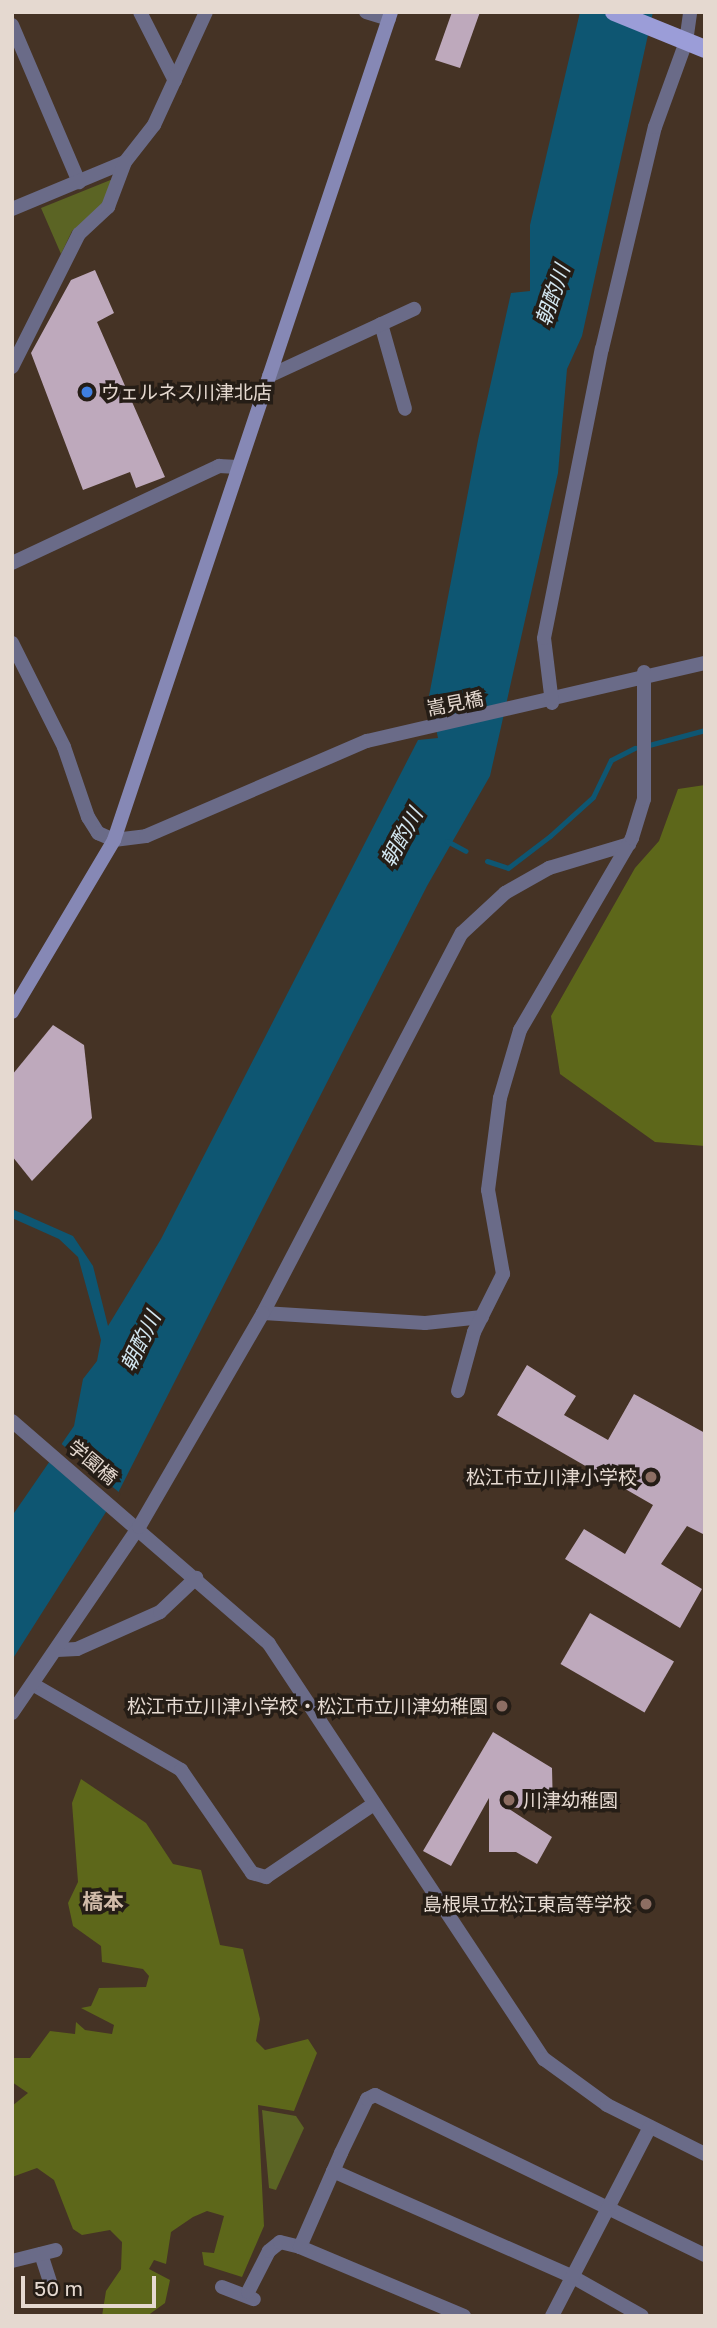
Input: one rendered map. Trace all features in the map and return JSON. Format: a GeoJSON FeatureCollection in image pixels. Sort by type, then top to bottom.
{"type":"FeatureCollection","features":[{"type":"Feature","properties":{"kind":"main road"},"geometry":{"type":"LineString","coordinates":[[614,12],[705,49]]}},
{"type":"Feature","properties":{"kind":"street"},"geometry":{"type":"LineString","coordinates":[[140,12],[165,72],[175,81]]}},
{"type":"Feature","properties":{"kind":"street"},"geometry":{"type":"LineString","coordinates":[[12,367],[79,234],[107,207],[125,162],[154,125],[206,12]]}},
{"type":"Feature","properties":{"kind":"street"},"geometry":{"type":"LineString","coordinates":[[12,1012],[114,840],[390,16],[366,12]]}},
{"type":"Feature","properties":{"kind":"street"},"geometry":{"type":"LineString","coordinates":[[552,704],[544,638],[594,389],[655,127],[678,38],[690,12]]}},
{"type":"Feature","properties":{"kind":"street"},"geometry":{"type":"LineString","coordinates":[[12,25],[79,182]]}},
{"type":"Feature","properties":{"kind":"street"},"geometry":{"type":"LineString","coordinates":[[12,209],[125,162]]}},
{"type":"Feature","properties":{"kind":"street"},"geometry":{"type":"LineString","coordinates":[[269,376],[414,309]]}},
{"type":"Feature","properties":{"kind":"street"},"geometry":{"type":"LineString","coordinates":[[381,324],[405,409]]}},
{"type":"Feature","properties":{"kind":"street"},"geometry":{"type":"LineString","coordinates":[[12,563],[219,466],[238,467]]}},
{"type":"Feature","properties":{"kind":"street"},"geometry":{"type":"LineString","coordinates":[[12,643],[64,747],[89,817],[98,833],[114,840]]}},
{"type":"Feature","properties":{"kind":"street","name":"嵩見橋"},"geometry":{"type":"LineString","coordinates":[[114,840],[146,836],[384,737],[552,704],[644,672],[705,663]]}},
{"type":"Feature","properties":{"kind":"street"},"geometry":{"type":"LineString","coordinates":[[458,1391],[482,1317],[503,1274],[488,1190],[500,1098],[520,1030],[629,844],[644,799],[644,672]]}},
{"type":"Feature","properties":{"kind":"street"},"geometry":{"type":"LineString","coordinates":[[12,1713],[57,1650],[263,1313],[462,933],[505,893],[549,869],[629,844]]}},
{"type":"Feature","properties":{"kind":"street"},"geometry":{"type":"LineString","coordinates":[[263,1313],[425,1323],[482,1317]]}},
{"type":"Feature","properties":{"kind":"street","name":"学園橋"},"geometry":{"type":"LineString","coordinates":[[12,1421],[134,1523],[269,1644],[544,2059],[571,2084],[705,2154]]}},
{"type":"Feature","properties":{"kind":"street"},"geometry":{"type":"LineString","coordinates":[[57,1650],[77,1649],[160,1612],[196,1578]]}},
{"type":"Feature","properties":{"kind":"street"},"geometry":{"type":"LineString","coordinates":[[34,1685],[181,1770],[252,1873],[266,1877],[374,1804]]}},
{"type":"Feature","properties":{"kind":"street"},"geometry":{"type":"LineString","coordinates":[[300,2247],[367,2099],[376,2095],[610,2204],[705,2255]]}},
{"type":"Feature","properties":{"kind":"street"},"geometry":{"type":"LineString","coordinates":[[552,2316],[650,2127]]}},
{"type":"Feature","properties":{"kind":"street"},"geometry":{"type":"LineString","coordinates":[[333,2171],[573,2277],[642,2316]]}},
{"type":"Feature","properties":{"kind":"street"},"geometry":{"type":"LineString","coordinates":[[222,2287],[251,2296],[269,2251],[280,2242],[300,2247],[464,2316]]}},
{"type":"Feature","properties":{"kind":"street"},"geometry":{"type":"LineString","coordinates":[[12,2261],[56,2250]]}},
{"type":"Feature","properties":{"kind":"street"},"geometry":{"type":"LineString","coordinates":[[41,2254],[50,2282]]}},
{"type":"Feature","properties":{"kind":"green space"},"geometry":{"type":"Polygon","coordinates":[[[113,179],[106,203],[72,231],[61,254],[41,208],[113,179]]]}},
{"type":"Feature","properties":{"kind":"green space"},"geometry":{"type":"Polygon","coordinates":[[[705,785],[705,1146],[655,1142],[560,1074],[551,1016],[635,868],[659,841],[678,789],[705,785]]]}},
{"type":"Feature","properties":{"kind":"green space"},"geometry":{"type":"Polygon","coordinates":[[[81,1779],[146,1823],[173,1864],[201,1870],[220,1945],[243,1949],[260,2019],[256,2041],[265,2050],[308,2039],[317,2053],[294,2111],[258,2105],[264,2226],[242,2277],[204,2265],[202,2252],[214,2253],[224,2216],[207,2211],[171,2232],[166,2264],[154,2260],[149,2269],[170,2280],[165,2303],[147,2316],[102,2316],[106,2291],[121,2269],[122,2242],[110,2230],[82,2235],[73,2229],[54,2180],[37,2168],[12,2177],[12,2106],[28,2093],[12,2082],[12,2058],[30,2058],[50,2031],[75,2034],[76,2022],[85,2030],[112,2034],[114,2025],[81,2008],[91,2006],[99,1988],[146,1987],[149,1976],[143,1969],[102,1962],[101,1946],[73,1926],[68,1903],[78,1882],[72,1803],[81,1779]]]}},
{"type":"Feature","properties":{"kind":"green space"},"geometry":{"type":"Polygon","coordinates":[[[262,2110],[296,2116],[304,2128],[276,2190],[269,2188],[262,2110]]]}},
{"type":"Feature","properties":{"kind":"water","name":"朝酌川"},"geometry":{"type":"Polygon","coordinates":[[[580,12],[653,12],[582,336],[567,369],[558,473],[490,776],[427,886],[118,1493],[12,1660],[12,1516],[74,1426],[83,1379],[97,1361],[101,1340],[78,1257],[59,1239],[12,1218],[12,1209],[73,1236],[93,1266],[108,1326],[161,1239],[418,740],[438,738],[429,696],[478,440],[511,293],[530,291],[530,225],[580,12]]]}},
{"type":"Feature","properties":{"kind":"pier"},"geometry":{"type":"Polygon","coordinates":[[[58,1441],[121,1494],[110,1514],[48,1461],[58,1441]]]}},
{"type":"Feature","properties":{"kind":"building"},"geometry":{"type":"Polygon","coordinates":[[[452,12],[480,12],[460,68],[435,60],[452,12]]]}},
{"type":"Feature","properties":{"kind":"building","name":"ウェルネス川津北店"},"geometry":{"type":"Polygon","coordinates":[[[95,270],[114,313],[97,322],[165,477],[136,488],[130,472],[83,490],[31,353],[71,280],[95,270]]]}},
{"type":"Feature","properties":{"kind":"building"},"geometry":{"type":"Polygon","coordinates":[[[53,1025],[84,1045],[92,1118],[32,1181],[12,1156],[12,1075],[53,1025]]]}},
{"type":"Feature","properties":{"kind":"building"},"geometry":{"type":"Polygon","coordinates":[[[527,1365],[576,1396],[564,1415],[608,1440],[634,1394],[705,1433],[705,1535],[687,1526],[661,1564],[702,1589],[680,1628],[565,1559],[584,1529],[625,1554],[653,1505],[497,1415],[527,1365]]]}},
{"type":"Feature","properties":{"kind":"building"},"geometry":{"type":"Polygon","coordinates":[[[590,1613],[674,1662],[645,1713],[560,1664],[590,1613]]]}},
{"type":"Feature","properties":{"kind":"building"},"geometry":{"type":"Polygon","coordinates":[[[493,1732],[552,1768],[553,1810],[506,1807],[552,1837],[537,1864],[516,1852],[489,1852],[489,1798],[451,1866],[423,1851],[493,1732]]]}},
{"type":"Feature","properties":{"kind":"waterway"},"geometry":{"type":"LineString","coordinates":[[649,745],[705,730]]}},
{"type":"Feature","properties":{"kind":"waterway"},"geometry":{"type":"LineString","coordinates":[[487,861],[508,868],[550,836],[593,797],[611,760],[635,748]]}},
{"type":"Feature","properties":{"kind":"waterway"},"geometry":{"type":"LineString","coordinates":[[447,841],[466,851]]}},
{"type":"Feature","properties":{"kind":"place","name":"ウェルネス川津北店"},"geometry":{"type":"Point","coordinates":[87,392]}},
{"type":"Feature","properties":{"kind":"place","name":"松江市立川津小学校"},"geometry":{"type":"Point","coordinates":[651,1477]}},
{"type":"Feature","properties":{"kind":"place","name":"松江市立川津小学校・松江市立川津幼稚園"},"geometry":{"type":"Point","coordinates":[502,1706]}},
{"type":"Feature","properties":{"kind":"place","name":"川津幼稚園"},"geometry":{"type":"Point","coordinates":[509,1800]}},
{"type":"Feature","properties":{"kind":"place","name":"島根県立松江東高等学校"},"geometry":{"type":"Point","coordinates":[646,1904]}},
{"type":"Feature","properties":{"kind":"district","name":"橋本"},"geometry":{"type":"Point","coordinates":[103,1901]}}]}
